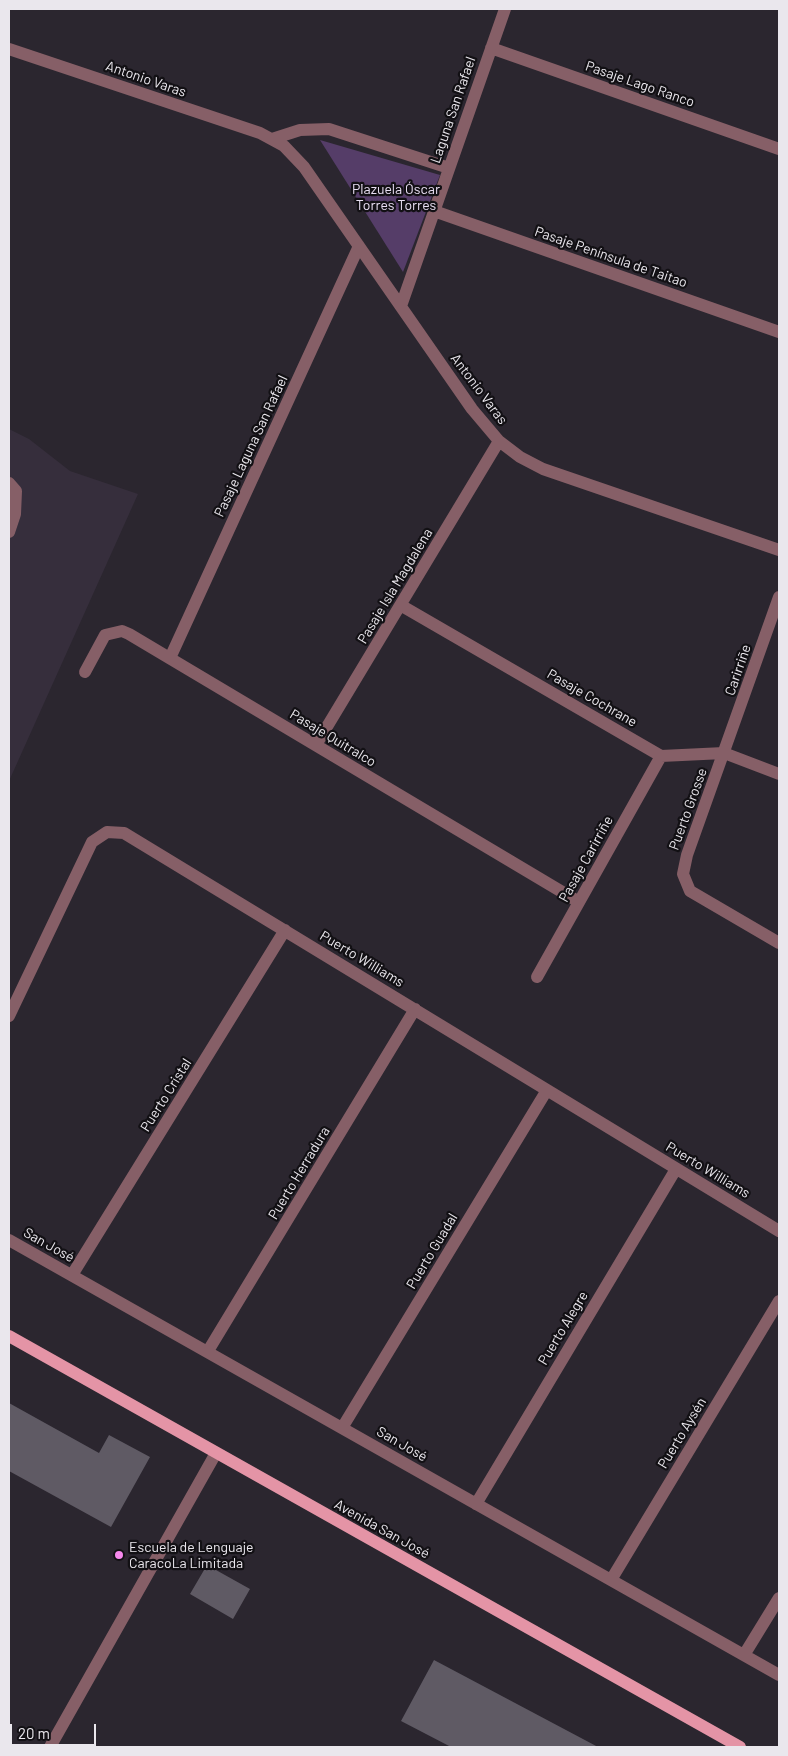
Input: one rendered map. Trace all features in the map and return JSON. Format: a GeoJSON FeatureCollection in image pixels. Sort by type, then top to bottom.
{"type":"FeatureCollection","features":[{"type":"Feature","properties":{"kind":"main road","name":"Avenida San José"},"geometry":{"type":"LineString","coordinates":[[9,1336],[731,1745]]}},
{"type":"Feature","properties":{"kind":"street","name":"Laguna San Rafael"},"geometry":{"type":"LineString","coordinates":[[401,306],[505,9]]}},
{"type":"Feature","properties":{"kind":"street","name":"Pasaje Lago Ranco"},"geometry":{"type":"LineString","coordinates":[[491,48],[779,149]]}},
{"type":"Feature","properties":{"kind":"street","name":"Antonio Varas"},"geometry":{"type":"LineString","coordinates":[[9,49],[260,133],[272,139],[295,156],[304,166],[481,420],[500,441],[520,457],[543,469],[779,550]]}},
{"type":"Feature","properties":{"kind":"street"},"geometry":{"type":"LineString","coordinates":[[272,139],[300,130],[329,129],[449,168]]}},
{"type":"Feature","properties":{"kind":"street","name":"Pasaje Península de Taitao"},"geometry":{"type":"LineString","coordinates":[[434,211],[779,332]]}},
{"type":"Feature","properties":{"kind":"street","name":"Pasaje Laguna San Rafael"},"geometry":{"type":"LineString","coordinates":[[170,658],[359,246]]}},
{"type":"Feature","properties":{"kind":"street","name":"Pasaje Isla Magdalena"},"geometry":{"type":"LineString","coordinates":[[316,745],[402,606],[500,441]]}},
{"type":"Feature","properties":{"kind":"street"},"geometry":{"type":"LineString","coordinates":[[9,483],[16,491],[15,514],[9,532]]}},
{"type":"Feature","properties":{"kind":"street","name":"Carirriñe"},"geometry":{"type":"LineString","coordinates":[[724,753],[779,597]]}},
{"type":"Feature","properties":{"kind":"street","name":"Pasaje Cochrane"},"geometry":{"type":"LineString","coordinates":[[402,606],[661,756]]}},
{"type":"Feature","properties":{"kind":"street","name":"Pasaje Quitralco"},"geometry":{"type":"LineString","coordinates":[[85,672],[105,635],[113,632],[129,634],[579,902]]}},
{"type":"Feature","properties":{"kind":"street"},"geometry":{"type":"LineString","coordinates":[[661,756],[724,753],[779,774]]}},
{"type":"Feature","properties":{"kind":"street","name":"Puerto Grosse"},"geometry":{"type":"LineString","coordinates":[[724,753],[686,855],[682,874],[690,890],[779,943]]}},
{"type":"Feature","properties":{"kind":"street","name":"Pasaje Carirriñe"},"geometry":{"type":"LineString","coordinates":[[537,977],[661,756]]}},
{"type":"Feature","properties":{"kind":"street","name":"Puerto Williams"},"geometry":{"type":"LineString","coordinates":[[9,1016],[87,849],[92,842],[107,832],[116,831],[132,837],[779,1232]]}},
{"type":"Feature","properties":{"kind":"street","name":"Puerto Cristal"},"geometry":{"type":"LineString","coordinates":[[72,1275],[285,930]]}},
{"type":"Feature","properties":{"kind":"street","name":"Puerto Herradura"},"geometry":{"type":"LineString","coordinates":[[208,1351],[416,1009]]}},
{"type":"Feature","properties":{"kind":"street","name":"Puerto Guadal"},"geometry":{"type":"LineString","coordinates":[[342,1428],[547,1090]]}},
{"type":"Feature","properties":{"kind":"street","name":"Puerto Alegre"},"geometry":{"type":"LineString","coordinates":[[476,1504],[676,1169]]}},
{"type":"Feature","properties":{"kind":"street","name":"San José"},"geometry":{"type":"LineString","coordinates":[[9,1240],[779,1675]]}},
{"type":"Feature","properties":{"kind":"street","name":"Puerto Aysén"},"geometry":{"type":"LineString","coordinates":[[611,1580],[779,1301]]}},
{"type":"Feature","properties":{"kind":"street"},"geometry":{"type":"LineString","coordinates":[[50,1747],[216,1453]]}},
{"type":"Feature","properties":{"kind":"street"},"geometry":{"type":"LineString","coordinates":[[744,1655],[779,1598]]}},
{"type":"Feature","properties":{"kind":"shaded area"},"geometry":{"type":"Polygon","coordinates":[[[9,429],[29,439],[70,471],[138,494],[9,781],[9,429]]]}},
{"type":"Feature","properties":{"kind":"green space","name":"Plazuela Óscar Torres Torres"},"geometry":{"type":"Polygon","coordinates":[[[320,140],[440,175],[403,272],[320,140]]]}},
{"type":"Feature","properties":{"kind":"building"},"geometry":{"type":"Polygon","coordinates":[[[9,1403],[99,1453],[109,1435],[150,1457],[111,1527],[9,1471],[9,1403]]]}},
{"type":"Feature","properties":{"kind":"building"},"geometry":{"type":"Polygon","coordinates":[[[207,1565],[250,1589],[233,1619],[190,1594],[207,1565]]]}},
{"type":"Feature","properties":{"kind":"building"},"geometry":{"type":"Polygon","coordinates":[[[434,1660],[598,1747],[451,1747],[401,1721],[434,1660]]]}},
{"type":"Feature","properties":{"kind":"place","name":"Escuela de Lenguaje CaracoLa Limitada"},"geometry":{"type":"Point","coordinates":[119,1555]}}]}
